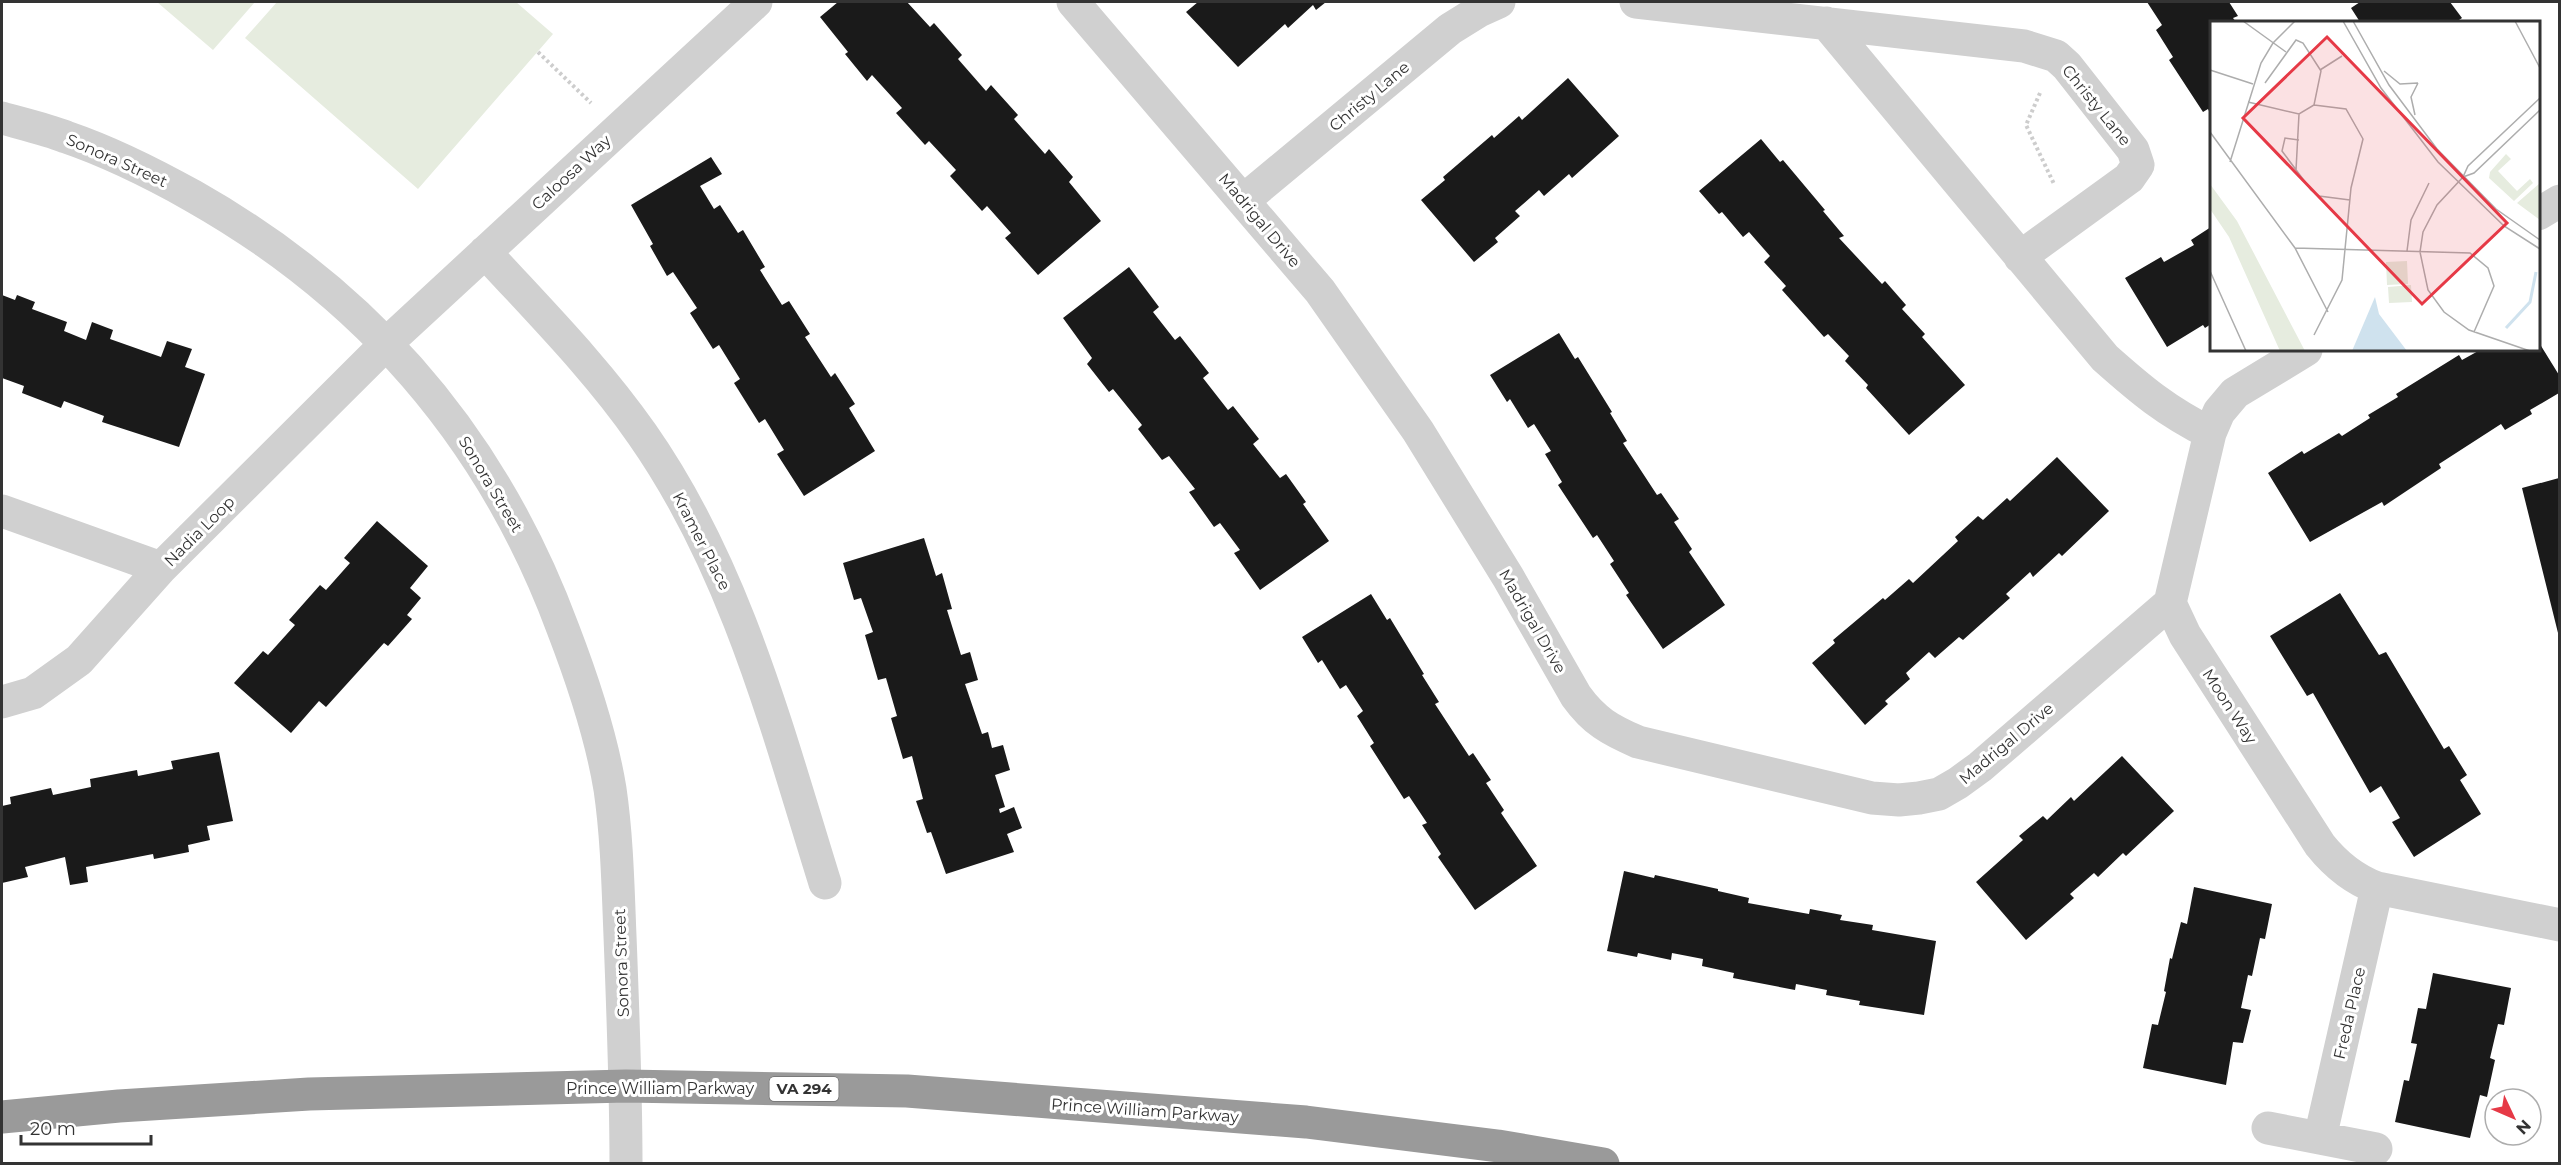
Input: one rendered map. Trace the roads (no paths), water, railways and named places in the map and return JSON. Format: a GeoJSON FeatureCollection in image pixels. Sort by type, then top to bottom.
{"type":"FeatureCollection","features":[{"type":"Feature","properties":{"kind":"highway","name":"Prince William Parkway"},"geometry":{"type":"LineString","coordinates":[[2,1117],[119,1106],[309,1094],[626,1086],[906,1091],[1306,1122],[1498,1146],[1603,1164]]}},
{"type":"Feature","properties":{"kind":"street","name":"Caloosa Way"},"geometry":{"type":"LineString","coordinates":[[387,343],[756,2]]}},
{"type":"Feature","properties":{"kind":"street","name":"Madrigal Drive"},"geometry":{"type":"LineString","coordinates":[[1073,2],[1320,291],[1418,431],[1508,577],[1576,696],[1589,713],[1611,730],[1638,742],[1872,798],[1899,800],[1939,794],[1980,768],[2170,603]]}},
{"type":"Feature","properties":{"kind":"street","name":"Christy Lane"},"geometry":{"type":"LineString","coordinates":[[1244,200],[1450,29],[1499,2]]}},
{"type":"Feature","properties":{"kind":"street","name":"Christy Lane"},"geometry":{"type":"LineString","coordinates":[[1636,2],[2024,46],[2056,56],[2067,66],[2133,150],[2138,165],[2129,178],[2020,257]]}},
{"type":"Feature","properties":{"kind":"street"},"geometry":{"type":"LineString","coordinates":[[1826,23],[2105,358],[2151,399],[2178,417],[2210,433]]}},
{"type":"Feature","properties":{"kind":"street","name":"Sonora Street"},"geometry":{"type":"LineString","coordinates":[[2,118],[67,137],[147,170],[242,223],[318,279],[387,343],[447,413],[507,506],[548,589],[597,728],[610,790],[617,858],[626,1086],[626,1164]]}},
{"type":"Feature","properties":{"kind":"street"},"geometry":{"type":"LineString","coordinates":[[2540,213],[2559,201]]}},
{"type":"Feature","properties":{"kind":"street","name":"Kramer Place"},"geometry":{"type":"LineString","coordinates":[[484,252],[610,390],[643,436],[680,496],[717,566],[746,637],[771,708],[825,883]]}},
{"type":"Feature","properties":{"kind":"street","name":"Nadia Loop"},"geometry":{"type":"LineString","coordinates":[[2,702],[33,693],[79,660],[161,568],[387,343]]}},
{"type":"Feature","properties":{"kind":"street"},"geometry":{"type":"LineString","coordinates":[[2170,603],[2210,433],[2219,412],[2235,393],[2304,351]]}},
{"type":"Feature","properties":{"kind":"street"},"geometry":{"type":"LineString","coordinates":[[2,511],[161,568]]}},
{"type":"Feature","properties":{"kind":"street","name":"Moon Way"},"geometry":{"type":"LineString","coordinates":[[2170,603],[2186,635],[2320,845],[2346,872],[2360,882],[2377,888],[2559,925]]}},
{"type":"Feature","properties":{"kind":"street","name":"Freda Place"},"geometry":{"type":"LineString","coordinates":[[2320,1138],[2377,888]]}},
{"type":"Feature","properties":{"kind":"street"},"geometry":{"type":"LineString","coordinates":[[2268,1128],[2376,1149]]}}]}
